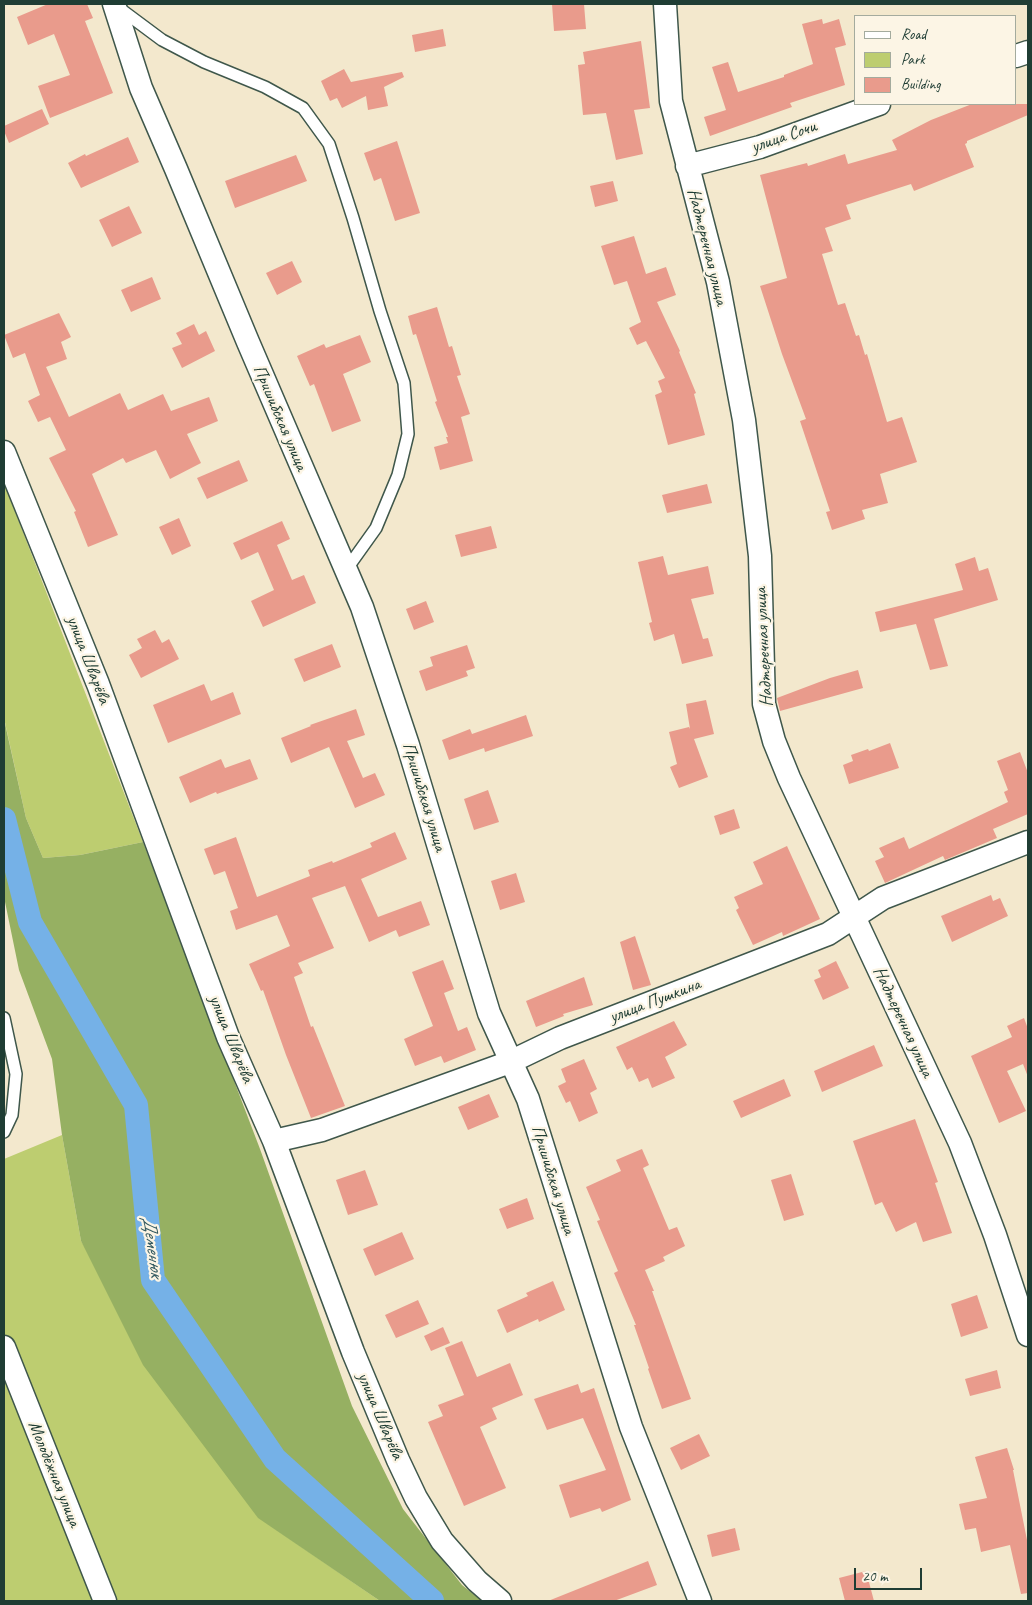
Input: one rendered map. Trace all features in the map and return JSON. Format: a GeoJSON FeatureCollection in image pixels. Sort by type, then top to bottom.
{"type":"FeatureCollection","features":[{"type":"Feature","properties":{"kind":"street","name":"Пришибская улица"},"geometry":{"type":"LineString","coordinates":[[114,4],[141,88],[362,607],[408,745],[489,1012],[528,1099],[631,1427],[700,1601]]}},
{"type":"Feature","properties":{"kind":"street","name":"Надтеречная улица"},"geometry":{"type":"LineString","coordinates":[[665,4],[671,101],[718,282],[744,420],[760,556],[764,704],[774,741],[789,778],[960,1143],[995,1235],[1028,1335]]}},
{"type":"Feature","properties":{"kind":"street","name":"улица Сочи"},"geometry":{"type":"LineString","coordinates":[[687,166],[760,147],[876,105]]}},
{"type":"Feature","properties":{"kind":"street","name":"улица Шварёва"},"geometry":{"type":"LineString","coordinates":[[4,452],[98,684],[228,1037],[274,1141],[353,1352],[398,1460],[416,1498],[442,1541],[477,1581],[500,1601]]}},
{"type":"Feature","properties":{"kind":"street","name":"улица Пушкина"},"geometry":{"type":"LineString","coordinates":[[274,1141],[322,1130],[510,1062],[560,1038],[828,934],[883,898],[1028,842]]}},
{"type":"Feature","properties":{"kind":"street","name":"Молодёжная улица"},"geometry":{"type":"LineString","coordinates":[[4,1346],[105,1601]]}},
{"type":"Feature","properties":{"kind":"lane"},"geometry":{"type":"LineString","coordinates":[[114,4],[162,40],[204,62],[265,87],[303,108],[329,144],[380,311],[404,382],[408,434],[398,475],[376,528],[346,570]]}},
{"type":"Feature","properties":{"kind":"lane"},"geometry":{"type":"LineString","coordinates":[[4,1018],[16,1074],[12,1115],[4,1132]]}},
{"type":"Feature","properties":{"kind":"green space"},"geometry":{"type":"Polygon","coordinates":[[[4,483],[143,842],[80,855],[43,858],[26,818],[4,718],[4,483]]]}},
{"type":"Feature","properties":{"kind":"green space"},"geometry":{"type":"Polygon","coordinates":[[[4,719],[26,818],[43,858],[80,855],[143,842],[260,1149],[352,1406],[403,1509],[462,1585],[482,1601],[380,1601],[258,1518],[143,1365],[81,1241],[62,1135],[52,1059],[19,970],[4,897],[4,719]]]}},
{"type":"Feature","properties":{"kind":"green space"},"geometry":{"type":"Polygon","coordinates":[[[62,1135],[81,1241],[258,1517],[380,1601],[4,1601],[4,1159],[62,1135]]]}},
{"type":"Feature","properties":{"kind":"building"},"geometry":{"type":"Polygon","coordinates":[[[48,4],[87,4],[93,18],[85,21],[113,93],[50,118],[38,86],[70,75],[54,34],[28,45],[17,17],[48,4]]]}},
{"type":"Feature","properties":{"kind":"building"},"geometry":{"type":"Polygon","coordinates":[[[552,4],[584,4],[586,29],[554,31],[552,4]]]}},
{"type":"Feature","properties":{"kind":"building"},"geometry":{"type":"Polygon","coordinates":[[[822,19],[823,24],[839,19],[846,45],[835,48],[845,85],[790,103],[792,107],[710,136],[704,117],[726,110],[712,67],[728,62],[738,92],[784,77],[784,75],[813,64],[802,24],[822,19]]]}},
{"type":"Feature","properties":{"kind":"building"},"geometry":{"type":"Polygon","coordinates":[[[443,29],[446,46],[415,52],[412,35],[443,29]]]}},
{"type":"Feature","properties":{"kind":"building"},"geometry":{"type":"Polygon","coordinates":[[[641,41],[650,108],[634,110],[643,154],[616,160],[606,113],[583,115],[578,65],[585,64],[583,52],[641,41]]]}},
{"type":"Feature","properties":{"kind":"building"},"geometry":{"type":"Polygon","coordinates":[[[344,69],[351,82],[402,72],[404,77],[384,87],[388,106],[368,110],[366,96],[342,108],[337,98],[330,101],[321,81],[344,69]]]}},
{"type":"Feature","properties":{"kind":"building"},"geometry":{"type":"Polygon","coordinates":[[[1028,104],[1028,115],[967,141],[965,144],[974,167],[914,191],[911,184],[846,205],[851,219],[825,228],[833,251],[822,254],[838,305],[845,303],[856,336],[859,335],[865,355],[867,354],[887,422],[902,417],[917,462],[880,474],[888,503],[862,510],[865,519],[832,530],[826,512],[830,511],[800,421],[806,419],[760,286],[787,278],[760,175],[807,163],[808,166],[845,154],[848,164],[897,150],[892,140],[931,120],[969,105],[1028,104]]]}},
{"type":"Feature","properties":{"kind":"building"},"geometry":{"type":"Polygon","coordinates":[[[42,109],[49,124],[9,143],[4,126],[42,109]]]}},
{"type":"Feature","properties":{"kind":"building"},"geometry":{"type":"Polygon","coordinates":[[[128,137],[139,162],[81,188],[68,163],[128,137]]]}},
{"type":"Feature","properties":{"kind":"building"},"geometry":{"type":"Polygon","coordinates":[[[397,141],[420,213],[395,221],[381,178],[374,181],[364,153],[397,141]]]}},
{"type":"Feature","properties":{"kind":"building"},"geometry":{"type":"Polygon","coordinates":[[[296,155],[307,181],[235,208],[225,181],[296,155]]]}},
{"type":"Feature","properties":{"kind":"building"},"geometry":{"type":"Polygon","coordinates":[[[613,181],[618,201],[595,207],[590,186],[613,181]]]}},
{"type":"Feature","properties":{"kind":"building"},"geometry":{"type":"Polygon","coordinates":[[[129,206],[142,233],[112,247],[99,220],[129,206]]]}},
{"type":"Feature","properties":{"kind":"building"},"geometry":{"type":"Polygon","coordinates":[[[634,236],[646,274],[666,267],[676,295],[657,302],[680,351],[696,393],[694,394],[705,435],[668,445],[655,395],[662,392],[658,381],[665,378],[646,341],[637,345],[629,328],[641,322],[627,281],[614,285],[601,246],[634,236]]]}},
{"type":"Feature","properties":{"kind":"building"},"geometry":{"type":"Polygon","coordinates":[[[292,261],[302,282],[277,295],[266,273],[292,261]]]}},
{"type":"Feature","properties":{"kind":"building"},"geometry":{"type":"Polygon","coordinates":[[[152,277],[161,299],[131,312],[121,290],[152,277]]]}},
{"type":"Feature","properties":{"kind":"building"},"geometry":{"type":"Polygon","coordinates":[[[437,307],[449,347],[452,346],[461,375],[457,376],[470,414],[461,417],[473,461],[440,470],[434,447],[448,443],[446,437],[448,437],[435,402],[437,401],[416,334],[413,335],[408,316],[437,307]]]}},
{"type":"Feature","properties":{"kind":"building"},"geometry":{"type":"Polygon","coordinates":[[[59,313],[71,337],[61,342],[67,359],[46,367],[69,417],[120,393],[128,410],[163,394],[171,411],[209,397],[218,421],[187,434],[201,463],[170,479],[156,450],[126,463],[123,458],[92,474],[118,535],[88,547],[74,512],[76,511],[49,458],[66,450],[50,417],[38,422],[28,401],[40,395],[25,353],[13,358],[4,335],[59,313]]]}},
{"type":"Feature","properties":{"kind":"building"},"geometry":{"type":"Polygon","coordinates":[[[194,324],[199,335],[206,331],[215,351],[182,368],[172,348],[182,344],[176,333],[194,324]]]}},
{"type":"Feature","properties":{"kind":"building"},"geometry":{"type":"Polygon","coordinates":[[[360,335],[371,362],[343,374],[361,421],[332,432],[314,384],[310,386],[297,356],[324,344],[326,348],[360,335]]]}},
{"type":"Feature","properties":{"kind":"building"},"geometry":{"type":"Polygon","coordinates":[[[239,460],[248,481],[207,499],[197,478],[239,460]]]}},
{"type":"Feature","properties":{"kind":"building"},"geometry":{"type":"Polygon","coordinates":[[[707,484],[712,503],[667,513],[662,495],[707,484]]]}},
{"type":"Feature","properties":{"kind":"building"},"geometry":{"type":"Polygon","coordinates":[[[179,518],[191,546],[172,555],[159,527],[179,518]]]}},
{"type":"Feature","properties":{"kind":"building"},"geometry":{"type":"Polygon","coordinates":[[[282,521],[290,539],[277,545],[292,580],[304,575],[316,603],[263,627],[251,601],[274,590],[258,552],[241,560],[233,543],[282,521]]]}},
{"type":"Feature","properties":{"kind":"building"},"geometry":{"type":"Polygon","coordinates":[[[491,526],[497,548],[461,557],[455,535],[491,526]]]}},
{"type":"Feature","properties":{"kind":"building"},"geometry":{"type":"Polygon","coordinates":[[[663,556],[668,575],[708,566],[714,594],[691,599],[703,639],[708,638],[713,656],[682,664],[674,634],[654,641],[649,623],[652,622],[638,562],[663,556]]]}},
{"type":"Feature","properties":{"kind":"building"},"geometry":{"type":"Polygon","coordinates":[[[975,557],[979,571],[988,568],[998,600],[934,619],[948,666],[930,670],[916,624],[880,632],[875,612],[963,590],[955,564],[975,557]]]}},
{"type":"Feature","properties":{"kind":"building"},"geometry":{"type":"Polygon","coordinates":[[[426,601],[434,622],[414,630],[406,609],[426,601]]]}},
{"type":"Feature","properties":{"kind":"building"},"geometry":{"type":"Polygon","coordinates":[[[155,630],[162,643],[169,639],[179,659],[141,678],[129,655],[142,648],[137,639],[155,630]]]}},
{"type":"Feature","properties":{"kind":"building"},"geometry":{"type":"Polygon","coordinates":[[[332,644],[341,667],[304,682],[294,659],[332,644]]]}},
{"type":"Feature","properties":{"kind":"building"},"geometry":{"type":"Polygon","coordinates":[[[467,645],[475,668],[466,671],[468,676],[426,691],[419,671],[433,666],[430,657],[467,645]]]}},
{"type":"Feature","properties":{"kind":"building"},"geometry":{"type":"Polygon","coordinates":[[[858,670],[863,688],[780,711],[777,698],[830,678],[858,670]]]}},
{"type":"Feature","properties":{"kind":"building"},"geometry":{"type":"Polygon","coordinates":[[[204,684],[211,701],[233,692],[241,714],[168,743],[153,705],[204,684]]]}},
{"type":"Feature","properties":{"kind":"building"},"geometry":{"type":"Polygon","coordinates":[[[706,700],[714,734],[694,739],[708,777],[679,788],[670,767],[677,764],[669,732],[689,727],[690,729],[686,704],[706,700]]]}},
{"type":"Feature","properties":{"kind":"building"},"geometry":{"type":"Polygon","coordinates":[[[356,709],[365,735],[347,741],[363,778],[375,773],[385,795],[355,808],[329,747],[291,763],[281,738],[310,725],[356,709]]]}},
{"type":"Feature","properties":{"kind":"building"},"geometry":{"type":"Polygon","coordinates":[[[526,715],[533,736],[485,752],[484,748],[449,760],[442,740],[470,729],[472,734],[526,715]]]}},
{"type":"Feature","properties":{"kind":"building"},"geometry":{"type":"Polygon","coordinates":[[[890,743],[899,768],[849,784],[843,765],[853,761],[851,755],[890,743]]]}},
{"type":"Feature","properties":{"kind":"building"},"geometry":{"type":"Polygon","coordinates":[[[1020,752],[1028,773],[1028,814],[993,829],[997,838],[945,860],[943,856],[885,883],[875,861],[884,857],[879,848],[904,837],[909,849],[1008,802],[1004,792],[1008,790],[997,761],[1020,752]]]}},
{"type":"Feature","properties":{"kind":"building"},"geometry":{"type":"Polygon","coordinates":[[[221,759],[225,768],[250,759],[258,779],[217,794],[216,792],[190,803],[179,777],[221,759]]]}},
{"type":"Feature","properties":{"kind":"building"},"geometry":{"type":"Polygon","coordinates":[[[488,790],[499,822],[474,830],[464,799],[488,790]]]}},
{"type":"Feature","properties":{"kind":"building"},"geometry":{"type":"Polygon","coordinates":[[[734,809],[740,828],[720,835],[714,816],[734,809]]]}},
{"type":"Feature","properties":{"kind":"building"},"geometry":{"type":"Polygon","coordinates":[[[395,832],[407,859],[361,879],[378,917],[421,901],[430,925],[399,937],[396,930],[369,942],[345,886],[312,898],[334,948],[298,963],[303,973],[294,977],[311,1027],[313,1026],[345,1106],[311,1118],[263,990],[261,991],[249,964],[290,946],[277,915],[236,930],[230,911],[238,908],[225,871],[214,875],[204,849],[236,837],[257,897],[310,876],[308,870],[332,861],[333,863],[372,847],[370,843],[395,832]]]}},
{"type":"Feature","properties":{"kind":"building"},"geometry":{"type":"Polygon","coordinates":[[[787,846],[820,919],[783,936],[782,932],[753,945],[736,910],[739,908],[734,897],[763,884],[753,862],[787,846]]]}},
{"type":"Feature","properties":{"kind":"building"},"geometry":{"type":"Polygon","coordinates":[[[516,873],[525,902],[500,910],[491,881],[516,873]]]}},
{"type":"Feature","properties":{"kind":"building"},"geometry":{"type":"Polygon","coordinates":[[[991,895],[993,901],[1000,898],[1008,916],[952,942],[941,916],[991,895]]]}},
{"type":"Feature","properties":{"kind":"building"},"geometry":{"type":"Polygon","coordinates":[[[635,936],[651,985],[633,990],[620,942],[635,936]]]}},
{"type":"Feature","properties":{"kind":"building"},"geometry":{"type":"Polygon","coordinates":[[[443,960],[454,989],[444,993],[458,1031],[467,1027],[476,1050],[444,1063],[441,1056],[415,1066],[404,1039],[433,1026],[412,972],[443,960]]]}},
{"type":"Feature","properties":{"kind":"building"},"geometry":{"type":"Polygon","coordinates":[[[836,961],[849,988],[823,1000],[814,980],[821,977],[818,970],[836,961]]]}},
{"type":"Feature","properties":{"kind":"building"},"geometry":{"type":"Polygon","coordinates":[[[584,977],[593,1005],[563,1014],[564,1016],[536,1027],[526,1001],[584,977]]]}},
{"type":"Feature","properties":{"kind":"building"},"geometry":{"type":"Polygon","coordinates":[[[1024,1018],[1028,1029],[1028,1077],[1023,1064],[1007,1071],[1026,1111],[999,1123],[971,1056],[1012,1037],[1007,1026],[1024,1018]]]}},
{"type":"Feature","properties":{"kind":"building"},"geometry":{"type":"Polygon","coordinates":[[[674,1021],[687,1045],[665,1057],[675,1078],[652,1088],[648,1078],[639,1082],[632,1067],[627,1070],[616,1047],[674,1021]]]}},
{"type":"Feature","properties":{"kind":"building"},"geometry":{"type":"Polygon","coordinates":[[[874,1045],[883,1066],[822,1092],[814,1071],[874,1045]]]}},
{"type":"Feature","properties":{"kind":"building"},"geometry":{"type":"Polygon","coordinates":[[[584,1059],[597,1089],[590,1093],[598,1113],[579,1122],[570,1101],[566,1103],[558,1086],[566,1082],[561,1069],[584,1059]]]}},
{"type":"Feature","properties":{"kind":"building"},"geometry":{"type":"Polygon","coordinates":[[[784,1079],[791,1096],[741,1118],[733,1101],[784,1079]]]}},
{"type":"Feature","properties":{"kind":"building"},"geometry":{"type":"Polygon","coordinates":[[[489,1094],[499,1117],[468,1130],[458,1107],[489,1094]]]}},
{"type":"Feature","properties":{"kind":"building"},"geometry":{"type":"Polygon","coordinates":[[[915,1119],[938,1182],[935,1183],[952,1233],[923,1242],[916,1222],[896,1232],[882,1202],[875,1205],[853,1141],[915,1119]]]}},
{"type":"Feature","properties":{"kind":"building"},"geometry":{"type":"Polygon","coordinates":[[[642,1149],[649,1165],[643,1168],[669,1230],[677,1227],[685,1246],[663,1257],[665,1261],[645,1270],[691,1399],[662,1409],[634,1325],[636,1325],[614,1273],[618,1271],[597,1221],[600,1220],[586,1187],[621,1171],[616,1160],[642,1149]]]}},
{"type":"Feature","properties":{"kind":"building"},"geometry":{"type":"Polygon","coordinates":[[[365,1170],[378,1205],[348,1215],[336,1180],[365,1170]]]}},
{"type":"Feature","properties":{"kind":"building"},"geometry":{"type":"Polygon","coordinates":[[[791,1174],[804,1215],[784,1221],[771,1180],[791,1174]]]}},
{"type":"Feature","properties":{"kind":"building"},"geometry":{"type":"Polygon","coordinates":[[[527,1198],[534,1219],[507,1229],[499,1209],[527,1198]]]}},
{"type":"Feature","properties":{"kind":"building"},"geometry":{"type":"Polygon","coordinates":[[[402,1232],[414,1259],[375,1276],[363,1249],[402,1232]]]}},
{"type":"Feature","properties":{"kind":"building"},"geometry":{"type":"Polygon","coordinates":[[[553,1281],[565,1310],[539,1322],[538,1319],[507,1333],[497,1310],[528,1296],[526,1293],[553,1281]]]}},
{"type":"Feature","properties":{"kind":"building"},"geometry":{"type":"Polygon","coordinates":[[[977,1295],[988,1328],[961,1337],[951,1304],[977,1295]]]}},
{"type":"Feature","properties":{"kind":"building"},"geometry":{"type":"Polygon","coordinates":[[[418,1300],[429,1324],[396,1338],[385,1315],[418,1300]]]}},
{"type":"Feature","properties":{"kind":"building"},"geometry":{"type":"Polygon","coordinates":[[[443,1327],[450,1343],[431,1351],[424,1336],[443,1327]]]}},
{"type":"Feature","properties":{"kind":"building"},"geometry":{"type":"Polygon","coordinates":[[[462,1341],[477,1377],[510,1363],[523,1395],[492,1408],[497,1419],[480,1427],[506,1488],[464,1506],[428,1422],[443,1416],[438,1405],[464,1395],[445,1348],[462,1341]]]}},
{"type":"Feature","properties":{"kind":"building"},"geometry":{"type":"Polygon","coordinates":[[[997,1370],[1001,1388],[970,1396],[965,1379],[997,1370]]]}},
{"type":"Feature","properties":{"kind":"building"},"geometry":{"type":"Polygon","coordinates":[[[578,1384],[581,1393],[594,1388],[631,1500],[602,1512],[600,1508],[570,1518],[559,1485],[606,1470],[583,1418],[547,1430],[534,1399],[578,1384]]]}},
{"type":"Feature","properties":{"kind":"building"},"geometry":{"type":"Polygon","coordinates":[[[699,1434],[710,1456],[681,1470],[670,1448],[699,1434]]]}},
{"type":"Feature","properties":{"kind":"building"},"geometry":{"type":"Polygon","coordinates":[[[1007,1448],[1014,1470],[1028,1545],[1028,1593],[1021,1594],[1010,1545],[981,1552],[976,1528],[965,1530],[959,1504],[987,1498],[975,1457],[1007,1448]]]}},
{"type":"Feature","properties":{"kind":"building"},"geometry":{"type":"Polygon","coordinates":[[[735,1528],[740,1550],[712,1557],[707,1535],[735,1528]]]}},
{"type":"Feature","properties":{"kind":"building"},"geometry":{"type":"Polygon","coordinates":[[[648,1561],[657,1585],[614,1601],[548,1601],[648,1561]]]}},
{"type":"Feature","properties":{"kind":"building"},"geometry":{"type":"Polygon","coordinates":[[[866,1571],[874,1601],[845,1601],[839,1578],[866,1571]]]}},
{"type":"Feature","properties":{"kind":"waterway","name":"Деменюк"},"geometry":{"type":"LineString","coordinates":[[4,819],[30,922],[136,1105],[153,1280],[275,1459],[432,1601]]}}]}
